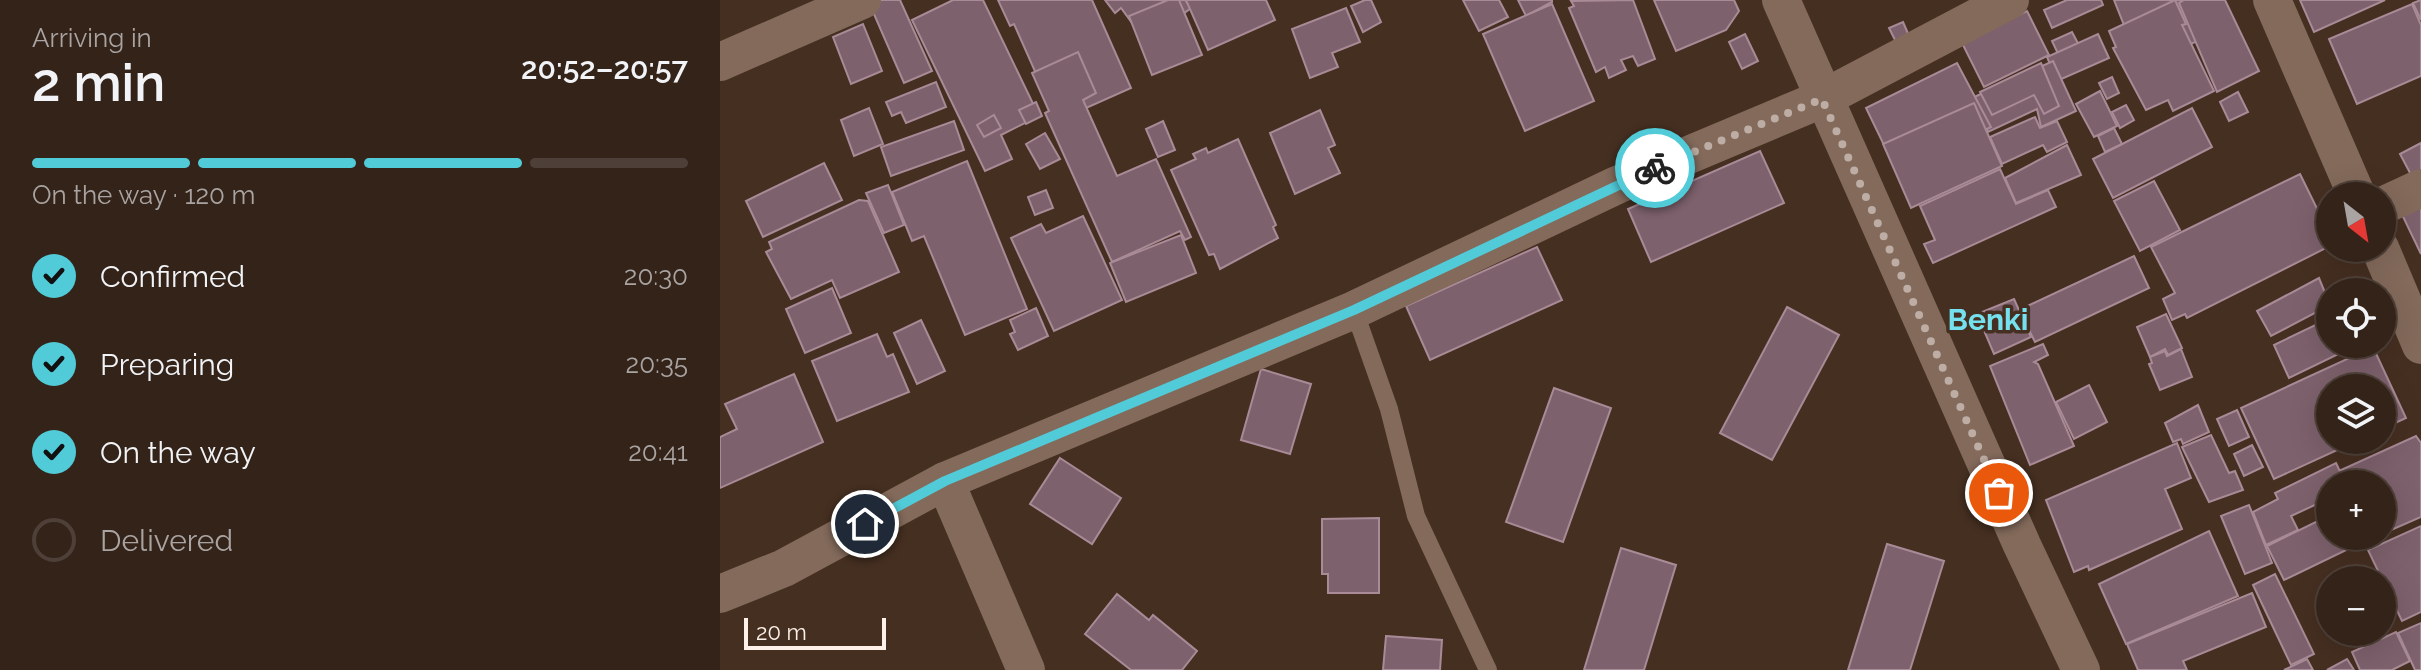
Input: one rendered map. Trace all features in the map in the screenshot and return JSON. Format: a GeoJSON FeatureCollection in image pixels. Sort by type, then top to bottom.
{"type":"FeatureCollection","features":[{"type":"Feature","properties":{"kind":"street"},"geometry":{"type":"LineString","coordinates":[[720,62],[862,0]]}},
{"type":"Feature","properties":{"kind":"street"},"geometry":{"type":"LineString","coordinates":[[1781,0],[1822,99],[2081,670]]}},
{"type":"Feature","properties":{"kind":"street"},"geometry":{"type":"LineString","coordinates":[[720,594],[784,568],[945,481],[1354,310],[1617,185],[1822,99],[2010,0]]}},
{"type":"Feature","properties":{"kind":"street"},"geometry":{"type":"LineString","coordinates":[[2272,0],[2351,182]]}},
{"type":"Feature","properties":{"kind":"street"},"geometry":{"type":"LineString","coordinates":[[2396,200],[2421,188]]}},
{"type":"Feature","properties":{"kind":"street"},"geometry":{"type":"LineString","coordinates":[[2386,262],[2421,345]]}},
{"type":"Feature","properties":{"kind":"street"},"geometry":{"type":"LineString","coordinates":[[945,481],[1026,670]]}},
{"type":"Feature","properties":{"kind":"lane"},"geometry":{"type":"LineString","coordinates":[[1354,310],[1389,409],[1416,516],[1488,670]]}},
{"type":"Feature","properties":{"kind":"building"},"geometry":{"type":"Polygon","coordinates":[[[881,0],[900,0],[932,71],[904,83],[870,5],[881,0]]]}},
{"type":"Feature","properties":{"kind":"building"},"geometry":{"type":"Polygon","coordinates":[[[953,0],[983,0],[1039,116],[1001,135],[1012,159],[985,171],[912,20],[953,0]]]}},
{"type":"Feature","properties":{"kind":"building"},"geometry":{"type":"Polygon","coordinates":[[[998,0],[1092,0],[1131,88],[1057,121],[1014,24],[1010,26],[998,0]]]}},
{"type":"Feature","properties":{"kind":"building"},"geometry":{"type":"Polygon","coordinates":[[[1105,0],[1185,0],[1191,8],[1146,42],[1121,8],[1115,13],[1105,0]]]}},
{"type":"Feature","properties":{"kind":"building"},"geometry":{"type":"Polygon","coordinates":[[[1168,0],[1179,0],[1202,55],[1152,75],[1129,16],[1168,0]]]}},
{"type":"Feature","properties":{"kind":"building"},"geometry":{"type":"Polygon","coordinates":[[[1186,0],[1266,0],[1275,20],[1208,50],[1186,0]]]}},
{"type":"Feature","properties":{"kind":"building"},"geometry":{"type":"Polygon","coordinates":[[[1371,0],[1381,22],[1363,32],[1351,6],[1371,0]]]}},
{"type":"Feature","properties":{"kind":"building"},"geometry":{"type":"Polygon","coordinates":[[[1463,0],[1499,0],[1508,17],[1479,31],[1463,0]]]}},
{"type":"Feature","properties":{"kind":"building"},"geometry":{"type":"Polygon","coordinates":[[[1518,0],[1552,0],[1552,2],[1526,16],[1518,0]]]}},
{"type":"Feature","properties":{"kind":"building"},"geometry":{"type":"Polygon","coordinates":[[[1633,0],[1655,59],[1638,66],[1633,56],[1621,60],[1626,70],[1609,78],[1605,67],[1596,72],[1569,8],[1574,6],[1571,1],[1633,0]]]}},
{"type":"Feature","properties":{"kind":"building"},"geometry":{"type":"Polygon","coordinates":[[[1654,0],[1734,0],[1739,11],[1726,30],[1676,51],[1654,0]]]}},
{"type":"Feature","properties":{"kind":"building"},"geometry":{"type":"Polygon","coordinates":[[[2067,0],[2101,0],[2103,5],[2052,28],[2044,10],[2067,0]]]}},
{"type":"Feature","properties":{"kind":"building"},"geometry":{"type":"Polygon","coordinates":[[[2114,0],[2219,0],[2230,28],[2146,62],[2130,22],[2124,25],[2114,0]]]}},
{"type":"Feature","properties":{"kind":"building"},"geometry":{"type":"Polygon","coordinates":[[[2175,0],[2186,24],[2182,25],[2214,91],[2173,111],[2168,100],[2146,110],[2113,48],[2116,47],[2109,31],[2175,0]]]}},
{"type":"Feature","properties":{"kind":"building"},"geometry":{"type":"Polygon","coordinates":[[[2184,0],[2225,0],[2259,71],[2217,92],[2179,3],[2184,0]]]}},
{"type":"Feature","properties":{"kind":"building"},"geometry":{"type":"Polygon","coordinates":[[[2300,0],[2385,0],[2314,32],[2300,0]]]}},
{"type":"Feature","properties":{"kind":"building"},"geometry":{"type":"Polygon","coordinates":[[[2421,0],[2421,20],[2413,3],[2421,0]]]}},
{"type":"Feature","properties":{"kind":"building"},"geometry":{"type":"Polygon","coordinates":[[[1552,4],[1594,101],[1525,131],[1483,34],[1552,4]]]}},
{"type":"Feature","properties":{"kind":"building"},"geometry":{"type":"Polygon","coordinates":[[[2412,4],[2421,25],[2421,76],[2357,104],[2329,39],[2412,4]]]}},
{"type":"Feature","properties":{"kind":"building"},"geometry":{"type":"Polygon","coordinates":[[[1346,8],[1360,42],[1332,53],[1338,67],[1310,78],[1292,29],[1346,8]]]}},
{"type":"Feature","properties":{"kind":"building"},"geometry":{"type":"Polygon","coordinates":[[[2027,11],[2049,55],[1984,87],[1962,43],[2027,11]]]}},
{"type":"Feature","properties":{"kind":"building"},"geometry":{"type":"Polygon","coordinates":[[[1903,22],[1910,38],[1897,44],[1889,28],[1903,22]]]}},
{"type":"Feature","properties":{"kind":"building"},"geometry":{"type":"Polygon","coordinates":[[[863,24],[882,71],[851,84],[833,37],[863,24]]]}},
{"type":"Feature","properties":{"kind":"building"},"geometry":{"type":"Polygon","coordinates":[[[2072,32],[2081,49],[2060,58],[2052,41],[2072,32]]]}},
{"type":"Feature","properties":{"kind":"building"},"geometry":{"type":"Polygon","coordinates":[[[1745,34],[1758,61],[1742,69],[1729,42],[1745,34]]]}},
{"type":"Feature","properties":{"kind":"building"},"geometry":{"type":"Polygon","coordinates":[[[2098,34],[2109,58],[2057,81],[2047,57],[2098,34]]]}},
{"type":"Feature","properties":{"kind":"building"},"geometry":{"type":"Polygon","coordinates":[[[1078,52],[1096,93],[1083,100],[1117,176],[1156,159],[1191,237],[1185,240],[1180,231],[1112,262],[1045,113],[1049,111],[1032,73],[1078,52]]]}},
{"type":"Feature","properties":{"kind":"building"},"geometry":{"type":"Polygon","coordinates":[[[2053,61],[2076,111],[2041,127],[2037,109],[1988,132],[1972,98],[2053,61]]]}},
{"type":"Feature","properties":{"kind":"building"},"geometry":{"type":"Polygon","coordinates":[[[1957,63],[1991,127],[1898,174],[1866,108],[1957,63]]]}},
{"type":"Feature","properties":{"kind":"building"},"geometry":{"type":"Polygon","coordinates":[[[2041,63],[2059,106],[2044,114],[2034,95],[1992,115],[1980,92],[2041,63]]]}},
{"type":"Feature","properties":{"kind":"building"},"geometry":{"type":"Polygon","coordinates":[[[2112,77],[2119,93],[2107,99],[2099,83],[2112,77]]]}},
{"type":"Feature","properties":{"kind":"building"},"geometry":{"type":"Polygon","coordinates":[[[936,82],[946,107],[906,123],[901,112],[892,116],[886,102],[936,82]]]}},
{"type":"Feature","properties":{"kind":"building"},"geometry":{"type":"Polygon","coordinates":[[[2100,91],[2117,126],[2094,137],[2076,104],[2100,91]]]}},
{"type":"Feature","properties":{"kind":"building"},"geometry":{"type":"Polygon","coordinates":[[[2238,92],[2248,112],[2229,121],[2220,102],[2238,92]]]}},
{"type":"Feature","properties":{"kind":"building"},"geometry":{"type":"Polygon","coordinates":[[[1036,102],[1042,116],[1026,124],[1019,110],[1036,102]]]}},
{"type":"Feature","properties":{"kind":"building"},"geometry":{"type":"Polygon","coordinates":[[[1974,103],[2002,166],[1911,208],[1883,144],[1974,103]]]}},
{"type":"Feature","properties":{"kind":"building"},"geometry":{"type":"Polygon","coordinates":[[[2126,105],[2134,120],[2120,128],[2112,112],[2126,105]]]}},
{"type":"Feature","properties":{"kind":"building"},"geometry":{"type":"Polygon","coordinates":[[[869,108],[883,144],[854,156],[841,120],[869,108]]]}},
{"type":"Feature","properties":{"kind":"building"},"geometry":{"type":"Polygon","coordinates":[[[2192,108],[2212,147],[2113,198],[2093,159],[2192,108]]]}},
{"type":"Feature","properties":{"kind":"building"},"geometry":{"type":"Polygon","coordinates":[[[1320,110],[1335,145],[1328,148],[1340,173],[1295,194],[1270,133],[1320,110]]]}},
{"type":"Feature","properties":{"kind":"building"},"geometry":{"type":"Polygon","coordinates":[[[994,115],[1001,128],[984,137],[977,125],[994,115]]]}},
{"type":"Feature","properties":{"kind":"building"},"geometry":{"type":"Polygon","coordinates":[[[2035,117],[2040,128],[2057,121],[2067,142],[2047,152],[2043,145],[2002,164],[1990,137],[2035,117]]]}},
{"type":"Feature","properties":{"kind":"building"},"geometry":{"type":"Polygon","coordinates":[[[954,121],[964,150],[891,176],[881,147],[954,121]]]}},
{"type":"Feature","properties":{"kind":"building"},"geometry":{"type":"Polygon","coordinates":[[[1163,121],[1175,150],[1158,157],[1146,129],[1163,121]]]}},
{"type":"Feature","properties":{"kind":"building"},"geometry":{"type":"Polygon","coordinates":[[[2114,128],[2122,144],[2105,152],[2098,136],[2114,128]]]}},
{"type":"Feature","properties":{"kind":"building"},"geometry":{"type":"Polygon","coordinates":[[[1045,133],[1060,159],[1040,169],[1026,144],[1045,133]]]}},
{"type":"Feature","properties":{"kind":"building"},"geometry":{"type":"Polygon","coordinates":[[[1238,139],[1276,225],[1273,227],[1278,238],[1220,269],[1214,254],[1209,255],[1171,170],[1196,159],[1193,154],[1206,148],[1208,153],[1238,139]]]}},
{"type":"Feature","properties":{"kind":"building"},"geometry":{"type":"Polygon","coordinates":[[[2421,143],[2421,186],[2418,188],[2400,154],[2421,143]]]}},
{"type":"Feature","properties":{"kind":"building"},"geometry":{"type":"Polygon","coordinates":[[[2067,145],[2081,175],[2016,203],[2005,178],[2067,145]]]}},
{"type":"Feature","properties":{"kind":"building"},"geometry":{"type":"Polygon","coordinates":[[[1760,151],[1784,203],[1651,262],[1628,209],[1760,151]]]}},
{"type":"Feature","properties":{"kind":"building"},"geometry":{"type":"Polygon","coordinates":[[[967,161],[1027,309],[965,335],[924,236],[912,241],[892,192],[967,161]]]}},
{"type":"Feature","properties":{"kind":"building"},"geometry":{"type":"Polygon","coordinates":[[[824,163],[842,200],[763,237],[746,201],[824,163]]]}},
{"type":"Feature","properties":{"kind":"building"},"geometry":{"type":"Polygon","coordinates":[[[2000,169],[2016,204],[2048,190],[2056,207],[1933,263],[1924,244],[1935,240],[1920,206],[2000,169]]]}},
{"type":"Feature","properties":{"kind":"building"},"geometry":{"type":"Polygon","coordinates":[[[2300,174],[2316,207],[2316,253],[2187,318],[2185,314],[2172,320],[2163,299],[2175,293],[2151,247],[2300,174]]]}},
{"type":"Feature","properties":{"kind":"building"},"geometry":{"type":"Polygon","coordinates":[[[2154,181],[2180,230],[2140,251],[2114,201],[2154,181]]]}},
{"type":"Feature","properties":{"kind":"building"},"geometry":{"type":"Polygon","coordinates":[[[888,185],[904,225],[884,233],[866,193],[888,185]]]}},
{"type":"Feature","properties":{"kind":"building"},"geometry":{"type":"Polygon","coordinates":[[[1046,190],[1053,208],[1035,215],[1028,197],[1046,190]]]}},
{"type":"Feature","properties":{"kind":"building"},"geometry":{"type":"Polygon","coordinates":[[[2421,190],[2421,254],[2396,202],[2421,190]]]}},
{"type":"Feature","properties":{"kind":"building"},"geometry":{"type":"Polygon","coordinates":[[[859,200],[868,201],[899,272],[840,298],[832,280],[791,299],[766,252],[772,249],[769,242],[859,200]]]}},
{"type":"Feature","properties":{"kind":"building"},"geometry":{"type":"Polygon","coordinates":[[[1083,216],[1122,300],[1054,331],[1011,238],[1041,224],[1046,233],[1083,216]]]}},
{"type":"Feature","properties":{"kind":"building"},"geometry":{"type":"Polygon","coordinates":[[[1181,235],[1196,273],[1126,302],[1110,263],[1181,235]]]}},
{"type":"Feature","properties":{"kind":"building"},"geometry":{"type":"Polygon","coordinates":[[[1537,247],[1562,300],[1430,360],[1406,306],[1537,247]]]}},
{"type":"Feature","properties":{"kind":"building"},"geometry":{"type":"Polygon","coordinates":[[[2134,256],[2149,288],[2035,342],[2019,310],[2134,256]]]}},
{"type":"Feature","properties":{"kind":"building"},"geometry":{"type":"Polygon","coordinates":[[[2316,280],[2316,312],[2271,336],[2257,311],[2316,280]]]}},
{"type":"Feature","properties":{"kind":"building"},"geometry":{"type":"Polygon","coordinates":[[[832,288],[851,333],[805,353],[786,309],[832,288]]]}},
{"type":"Feature","properties":{"kind":"building"},"geometry":{"type":"Polygon","coordinates":[[[2014,299],[2031,337],[1994,354],[1977,314],[2014,299]]]}},
{"type":"Feature","properties":{"kind":"building"},"geometry":{"type":"Polygon","coordinates":[[[1787,307],[1839,335],[1772,460],[1720,433],[1787,307]]]}},
{"type":"Feature","properties":{"kind":"building"},"geometry":{"type":"Polygon","coordinates":[[[1036,308],[1048,336],[1018,350],[1010,334],[1015,332],[1010,320],[1036,308]]]}},
{"type":"Feature","properties":{"kind":"building"},"geometry":{"type":"Polygon","coordinates":[[[2166,314],[2182,348],[2168,355],[2165,349],[2150,357],[2137,327],[2166,314]]]}},
{"type":"Feature","properties":{"kind":"building"},"geometry":{"type":"Polygon","coordinates":[[[921,320],[945,371],[917,384],[894,333],[921,320]]]}},
{"type":"Feature","properties":{"kind":"building"},"geometry":{"type":"Polygon","coordinates":[[[2316,325],[2316,358],[2330,358],[2289,378],[2274,345],[2316,325]]]}},
{"type":"Feature","properties":{"kind":"building"},"geometry":{"type":"Polygon","coordinates":[[[877,334],[887,357],[893,354],[909,392],[837,421],[812,361],[877,334]]]}},
{"type":"Feature","properties":{"kind":"building"},"geometry":{"type":"Polygon","coordinates":[[[2043,344],[2048,355],[2034,362],[2038,364],[2074,446],[2030,465],[1990,366],[2043,344]]]}},
{"type":"Feature","properties":{"kind":"building"},"geometry":{"type":"Polygon","coordinates":[[[2181,349],[2192,377],[2160,390],[2149,364],[2152,363],[2150,357],[2165,351],[2167,356],[2181,349]]]}},
{"type":"Feature","properties":{"kind":"building"},"geometry":{"type":"Polygon","coordinates":[[[2349,358],[2378,358],[2386,374],[2316,374],[2316,454],[2328,454],[2274,479],[2241,408],[2349,358]]]}},
{"type":"Feature","properties":{"kind":"building"},"geometry":{"type":"Polygon","coordinates":[[[1261,369],[1311,384],[1290,454],[1241,440],[1261,369]]]}},
{"type":"Feature","properties":{"kind":"building"},"geometry":{"type":"Polygon","coordinates":[[[794,374],[823,442],[720,488],[720,437],[737,429],[725,404],[794,374]]]}},
{"type":"Feature","properties":{"kind":"building"},"geometry":{"type":"Polygon","coordinates":[[[2089,385],[2107,422],[2074,439],[2056,402],[2089,385]]]}},
{"type":"Feature","properties":{"kind":"building"},"geometry":{"type":"Polygon","coordinates":[[[1554,388],[1611,408],[1563,542],[1506,522],[1554,388]]]}},
{"type":"Feature","properties":{"kind":"building"},"geometry":{"type":"Polygon","coordinates":[[[2396,396],[2406,418],[2396,423],[2396,396]]]}},
{"type":"Feature","properties":{"kind":"building"},"geometry":{"type":"Polygon","coordinates":[[[2198,405],[2209,432],[2183,444],[2181,439],[2173,442],[2165,423],[2198,405]]]}},
{"type":"Feature","properties":{"kind":"building"},"geometry":{"type":"Polygon","coordinates":[[[2237,410],[2249,437],[2229,446],[2217,419],[2237,410]]]}},
{"type":"Feature","properties":{"kind":"building"},"geometry":{"type":"Polygon","coordinates":[[[2211,435],[2229,473],[2235,471],[2243,490],[2209,502],[2182,447],[2211,435]]]}},
{"type":"Feature","properties":{"kind":"building"},"geometry":{"type":"Polygon","coordinates":[[[2416,436],[2421,443],[2421,517],[2396,528],[2396,470],[2341,470],[2376,454],[2396,454],[2396,445],[2416,436]]]}},
{"type":"Feature","properties":{"kind":"building"},"geometry":{"type":"Polygon","coordinates":[[[2177,443],[2191,478],[2165,489],[2182,529],[2089,570],[2088,566],[2074,572],[2046,500],[2177,443]]]}},
{"type":"Feature","properties":{"kind":"building"},"geometry":{"type":"Polygon","coordinates":[[[2252,445],[2263,467],[2244,476],[2234,454],[2252,445]]]}},
{"type":"Feature","properties":{"kind":"building"},"geometry":{"type":"Polygon","coordinates":[[[1060,458],[1121,498],[1092,544],[1030,504],[1060,458]]]}},
{"type":"Feature","properties":{"kind":"building"},"geometry":{"type":"Polygon","coordinates":[[[2336,463],[2339,470],[2322,470],[2336,463]]]}},
{"type":"Feature","properties":{"kind":"building"},"geometry":{"type":"Polygon","coordinates":[[[2316,473],[2316,504],[2291,516],[2298,530],[2266,545],[2253,512],[2278,499],[2275,493],[2316,473]]]}},
{"type":"Feature","properties":{"kind":"building"},"geometry":{"type":"Polygon","coordinates":[[[2249,505],[2272,563],[2245,574],[2221,516],[2249,505]]]}},
{"type":"Feature","properties":{"kind":"building"},"geometry":{"type":"Polygon","coordinates":[[[1379,518],[1379,593],[1328,593],[1328,574],[1322,574],[1322,519],[1379,518]]]}},
{"type":"Feature","properties":{"kind":"building"},"geometry":{"type":"Polygon","coordinates":[[[2316,522],[2316,550],[2346,550],[2284,580],[2267,546],[2316,522]]]}},
{"type":"Feature","properties":{"kind":"building"},"geometry":{"type":"Polygon","coordinates":[[[2421,526],[2421,612],[2402,621],[2396,608],[2396,566],[2376,566],[2368,550],[2396,550],[2396,537],[2421,526]]]}},
{"type":"Feature","properties":{"kind":"building"},"geometry":{"type":"Polygon","coordinates":[[[2209,531],[2238,596],[2126,644],[2099,584],[2209,531]]]}},
{"type":"Feature","properties":{"kind":"building"},"geometry":{"type":"Polygon","coordinates":[[[1887,544],[1944,561],[1910,670],[1848,670],[1887,544]]]}},
{"type":"Feature","properties":{"kind":"building"},"geometry":{"type":"Polygon","coordinates":[[[1621,548],[1676,565],[1644,670],[1584,670],[1621,548]]]}},
{"type":"Feature","properties":{"kind":"building"},"geometry":{"type":"Polygon","coordinates":[[[2275,574],[2314,654],[2291,665],[2253,585],[2275,574]]]}},
{"type":"Feature","properties":{"kind":"building"},"geometry":{"type":"Polygon","coordinates":[[[2252,593],[2266,627],[2183,661],[2187,670],[2138,670],[2127,644],[2252,593]]]}},
{"type":"Feature","properties":{"kind":"building"},"geometry":{"type":"Polygon","coordinates":[[[1117,594],[1149,620],[1153,615],[1197,651],[1182,670],[1131,670],[1085,634],[1117,594]]]}},
{"type":"Feature","properties":{"kind":"building"},"geometry":{"type":"Polygon","coordinates":[[[2421,623],[2421,670],[2415,670],[2398,633],[2421,623]]]}},
{"type":"Feature","properties":{"kind":"building"},"geometry":{"type":"Polygon","coordinates":[[[2396,632],[2410,661],[2392,670],[2360,670],[2352,652],[2365,646],[2396,646],[2396,632]]]}},
{"type":"Feature","properties":{"kind":"building"},"geometry":{"type":"Polygon","coordinates":[[[1386,636],[1442,640],[1440,670],[1383,670],[1386,636]]]}},
{"type":"Feature","properties":{"kind":"building"},"geometry":{"type":"Polygon","coordinates":[[[2307,659],[2313,670],[2284,670],[2307,659]]]}},
{"type":"Feature","properties":{"kind":"building"},"geometry":{"type":"Polygon","coordinates":[[[2347,659],[2354,670],[2327,670],[2347,659]]]}},
{"type":"Feature","properties":{"kind":"way so far"},"geometry":{"type":"LineString","coordinates":[[1655,168],[1822,99],[1999,493]]}},
{"type":"Feature","properties":{"kind":"district","name":"Benki"},"geometry":{"type":"Point","coordinates":[1988,320]}},
{"type":"Feature","properties":{"kind":"route"},"geometry":{"type":"LineString","coordinates":[[865,524],[945,481],[1354,310],[1655,168]]}}]}
